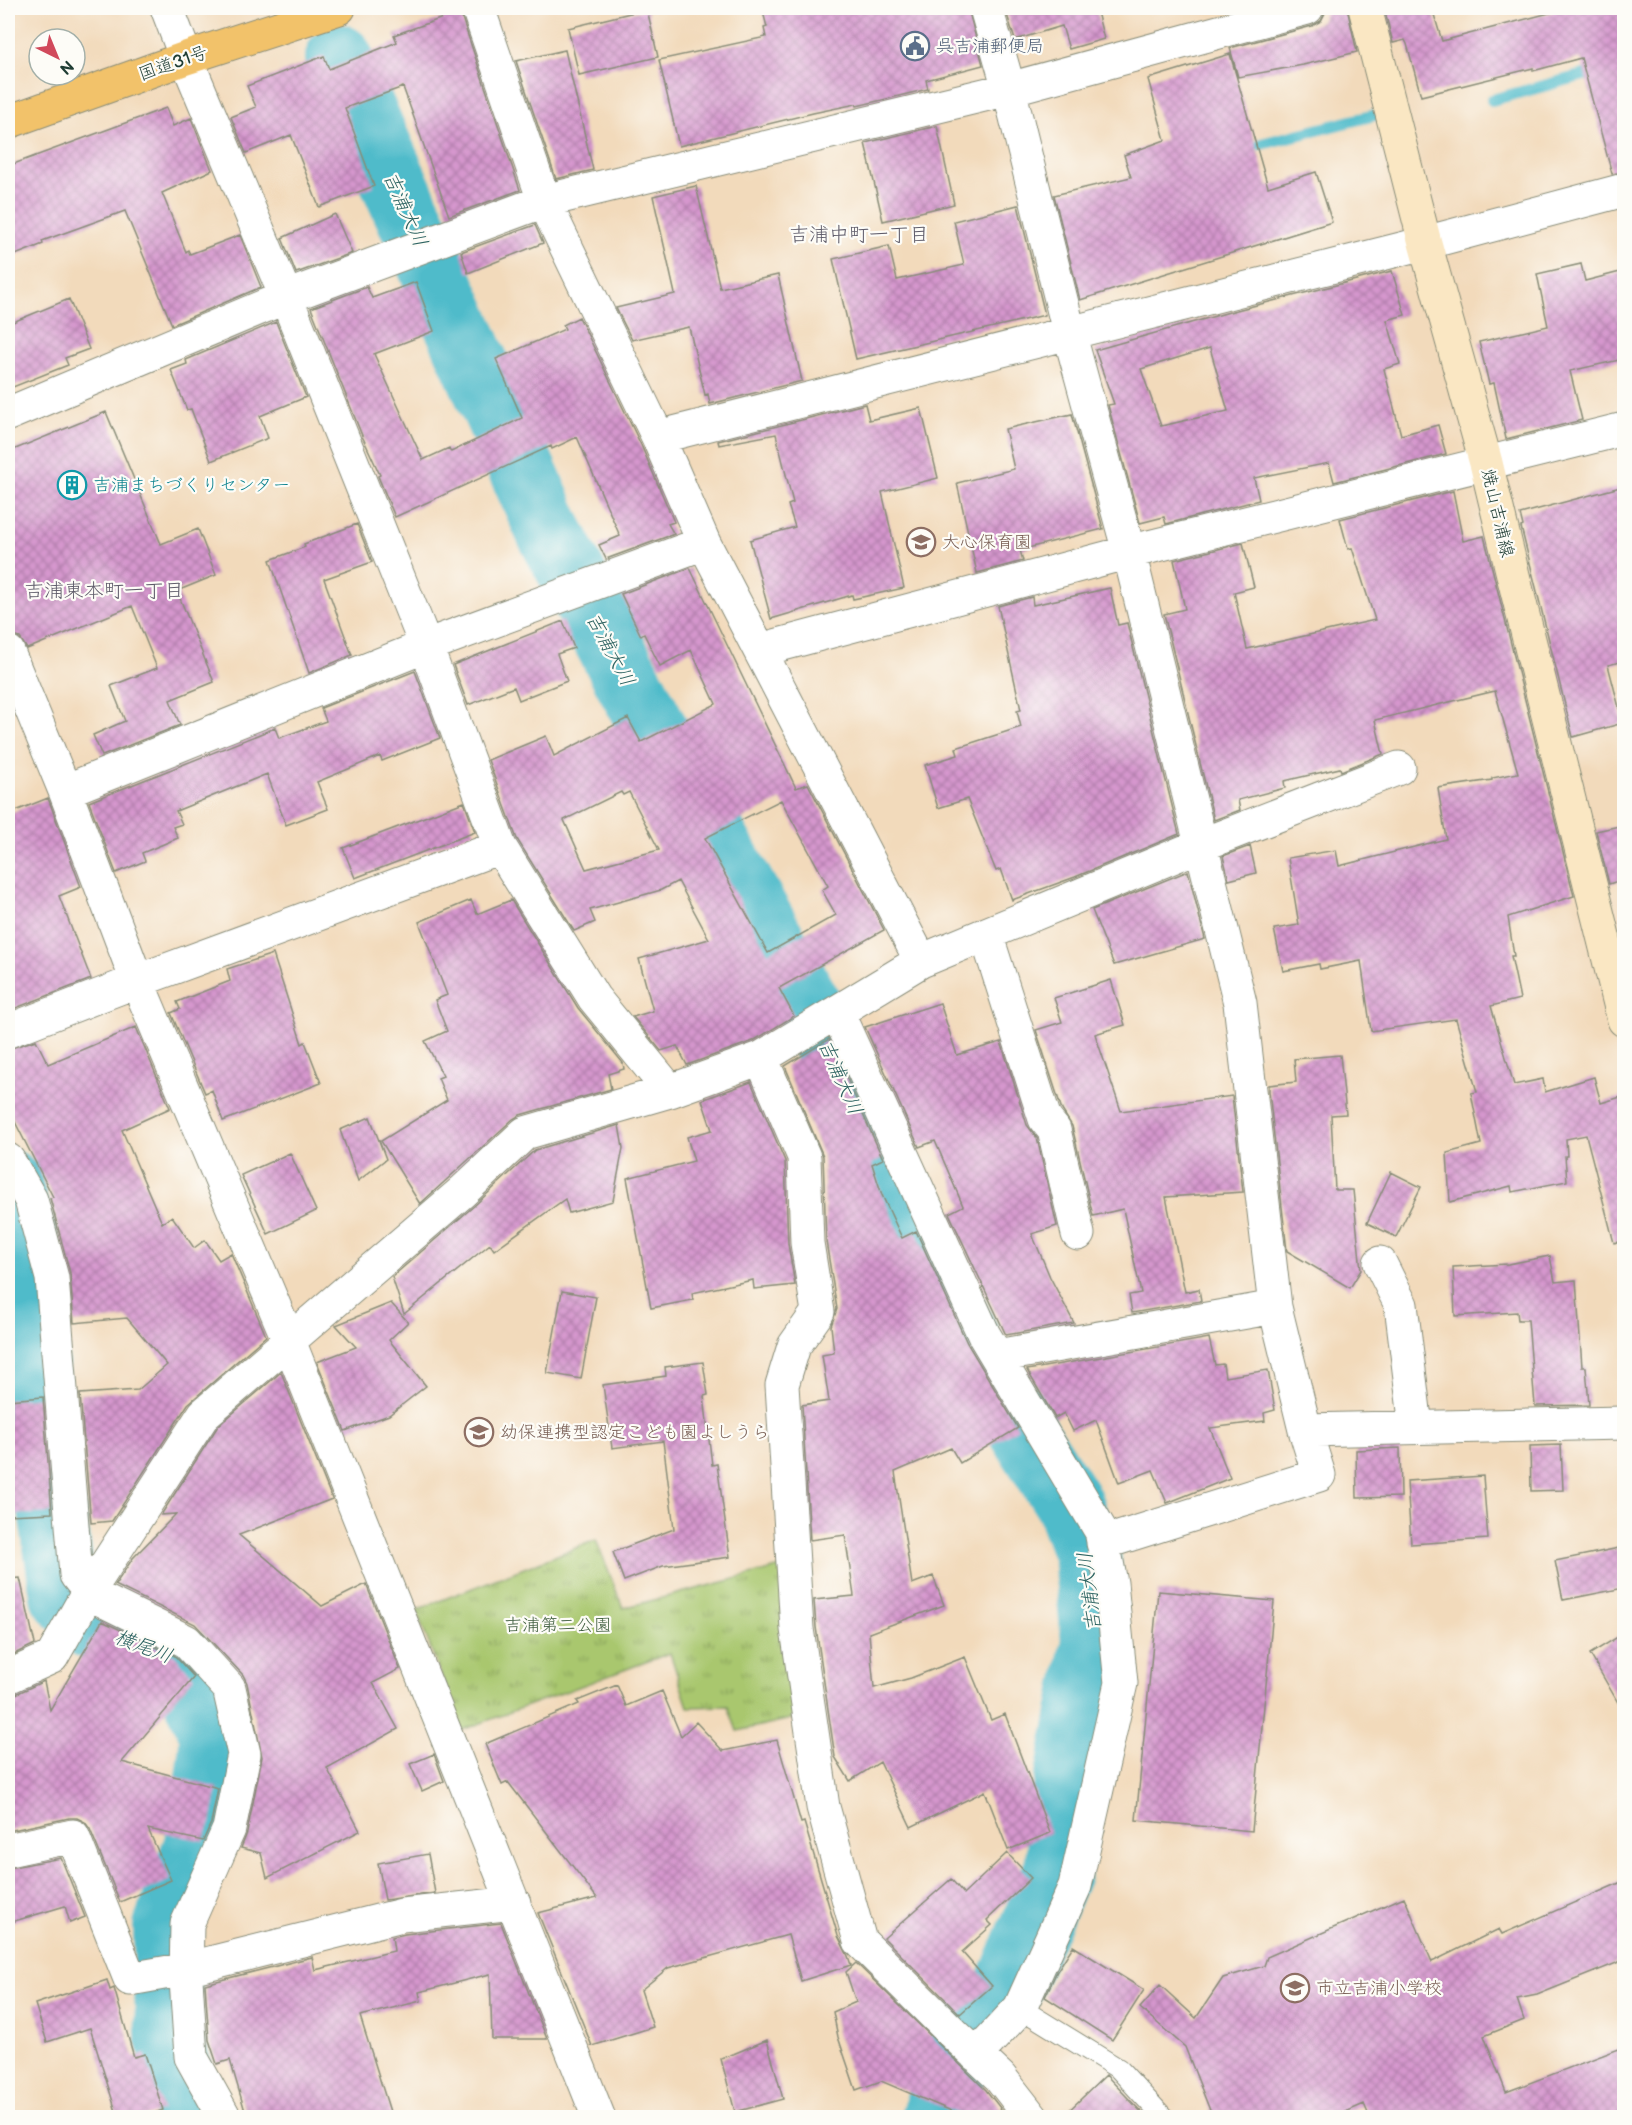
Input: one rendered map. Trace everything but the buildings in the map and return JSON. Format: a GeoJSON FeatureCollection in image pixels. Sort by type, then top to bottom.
{"type":"FeatureCollection","features":[{"type":"Feature","properties":{"kind":"highway","name":"国道31号"},"geometry":{"type":"LineString","coordinates":[[8,122],[186,58],[339,8]]}},
{"type":"Feature","properties":{"kind":"main road","name":"焼山吉浦線"},"geometry":{"type":"LineString","coordinates":[[1365,8],[1425,243],[1486,463],[1620,985],[1624,1020]]}},
{"type":"Feature","properties":{"kind":"street"},"geometry":{"type":"LineString","coordinates":[[167,8],[426,646],[500,847],[594,998],[670,1091]]}},
{"type":"Feature","properties":{"kind":"street"},"geometry":{"type":"LineString","coordinates":[[478,8],[544,201],[658,437],[704,543],[921,961]]}},
{"type":"Feature","properties":{"kind":"street"},"geometry":{"type":"LineString","coordinates":[[986,8],[1009,89],[1069,332],[1129,552],[1240,1003],[1275,1307],[1305,1430],[1319,1475],[1103,1543]]}},
{"type":"Feature","properties":{"kind":"street"},"geometry":{"type":"LineString","coordinates":[[8,414],[286,297],[544,201],[1009,89],[1307,8]]}},
{"type":"Feature","properties":{"kind":"street"},"geometry":{"type":"LineString","coordinates":[[658,437],[1425,243],[1624,190]]}},
{"type":"Feature","properties":{"kind":"street"},"geometry":{"type":"LineString","coordinates":[[760,650],[1129,552],[1624,429]]}},
{"type":"Feature","properties":{"kind":"street"},"geometry":{"type":"LineString","coordinates":[[65,791],[426,646],[704,543]]}},
{"type":"Feature","properties":{"kind":"street"},"geometry":{"type":"LineString","coordinates":[[8,652],[65,791],[137,981],[289,1341],[599,2118]]}},
{"type":"Feature","properties":{"kind":"street"},"geometry":{"type":"LineString","coordinates":[[8,1677],[52,1657],[89,1591],[204,1414],[462,1192],[525,1133],[670,1091],[761,1058],[921,961],[1201,845],[1399,768]]}},
{"type":"Feature","properties":{"kind":"street"},"geometry":{"type":"LineString","coordinates":[[8,1031],[500,847]]}},
{"type":"Feature","properties":{"kind":"street"},"geometry":{"type":"LineString","coordinates":[[986,934],[1045,1119],[1054,1130],[1078,1234]]}},
{"type":"Feature","properties":{"kind":"street"},"geometry":{"type":"LineString","coordinates":[[837,1012],[979,1324],[1101,1531],[1111,1582],[1121,1683],[1075,1886],[1020,2008],[968,2048]]}},
{"type":"Feature","properties":{"kind":"street"},"geometry":{"type":"LineString","coordinates":[[761,1058],[804,1157],[807,1243],[818,1312],[794,1346],[782,1385],[797,1629],[823,1807],[860,1941],[1000,2077],[1032,2118]]}},
{"type":"Feature","properties":{"kind":"street"},"geometry":{"type":"LineString","coordinates":[[8,1160],[31,1200],[52,1278],[76,1575],[89,1591],[186,1641],[229,1688],[244,1754],[229,1829],[187,1924],[186,1969],[191,2057],[225,2118]]}},
{"type":"Feature","properties":{"kind":"street"},"geometry":{"type":"LineString","coordinates":[[1380,1263],[1401,1305],[1416,1427]]}},
{"type":"Feature","properties":{"kind":"street"},"geometry":{"type":"LineString","coordinates":[[997,1356],[1275,1307]]}},
{"type":"Feature","properties":{"kind":"street"},"geometry":{"type":"LineString","coordinates":[[1305,1430],[1624,1423]]}},
{"type":"Feature","properties":{"kind":"street"},"geometry":{"type":"LineString","coordinates":[[8,1850],[73,1836],[130,1979],[186,1969],[402,1915],[513,1903]]}},
{"type":"Feature","properties":{"kind":"lane"},"geometry":{"type":"LineString","coordinates":[[1020,2008],[1119,2069],[1164,2118]]}},
{"type":"Feature","properties":{"kind":"green space","name":"吉浦第二公園"},"geometry":{"type":"Polygon","coordinates":[[[596,1540],[623,1608],[785,1566],[800,1717],[737,1731],[728,1706],[688,1707],[670,1653],[462,1730],[416,1610],[596,1540]]]}},
{"type":"Feature","properties":{"kind":"waterway","name":"吉浦大川"},"geometry":{"type":"LineString","coordinates":[[339,58],[549,530],[674,767],[815,1018],[854,1108],[972,1351],[1069,1504],[1087,1554],[1095,1641],[1068,1781],[1058,1869],[1005,1997],[969,2032],[934,2118]]}},
{"type":"Feature","properties":{"kind":"waterway"},"geometry":{"type":"LineString","coordinates":[[1492,100],[1624,64]]}},
{"type":"Feature","properties":{"kind":"waterway"},"geometry":{"type":"LineString","coordinates":[[1261,144],[1375,115]]}},
{"type":"Feature","properties":{"kind":"waterway","name":"横尾川"},"geometry":{"type":"LineString","coordinates":[[8,1183],[26,1247],[39,1420],[64,1595],[90,1625],[181,1661],[214,1735],[203,1831],[167,1927],[169,2034],[191,2118]]}},
{"type":"Feature","properties":{"kind":"place","name":"呉吉浦郵便局"},"geometry":{"type":"Point","coordinates":[915,46]}},
{"type":"Feature","properties":{"kind":"place","name":"吉浦まちづくりセンター"},"geometry":{"type":"Point","coordinates":[72,485]}},
{"type":"Feature","properties":{"kind":"place","name":"大心保育園"},"geometry":{"type":"Point","coordinates":[921,542]}},
{"type":"Feature","properties":{"kind":"place","name":"幼保連携型認定こども園よしうら"},"geometry":{"type":"Point","coordinates":[479,1432]}},
{"type":"Feature","properties":{"kind":"place","name":"市立吉浦小学校"},"geometry":{"type":"Point","coordinates":[1295,1988]}},
{"type":"Feature","properties":{"kind":"district","name":"吉浦中町一丁目"},"geometry":{"type":"Point","coordinates":[859,234]}},
{"type":"Feature","properties":{"kind":"district","name":"吉浦東本町一丁目"},"geometry":{"type":"Point","coordinates":[104,590]}}]}
